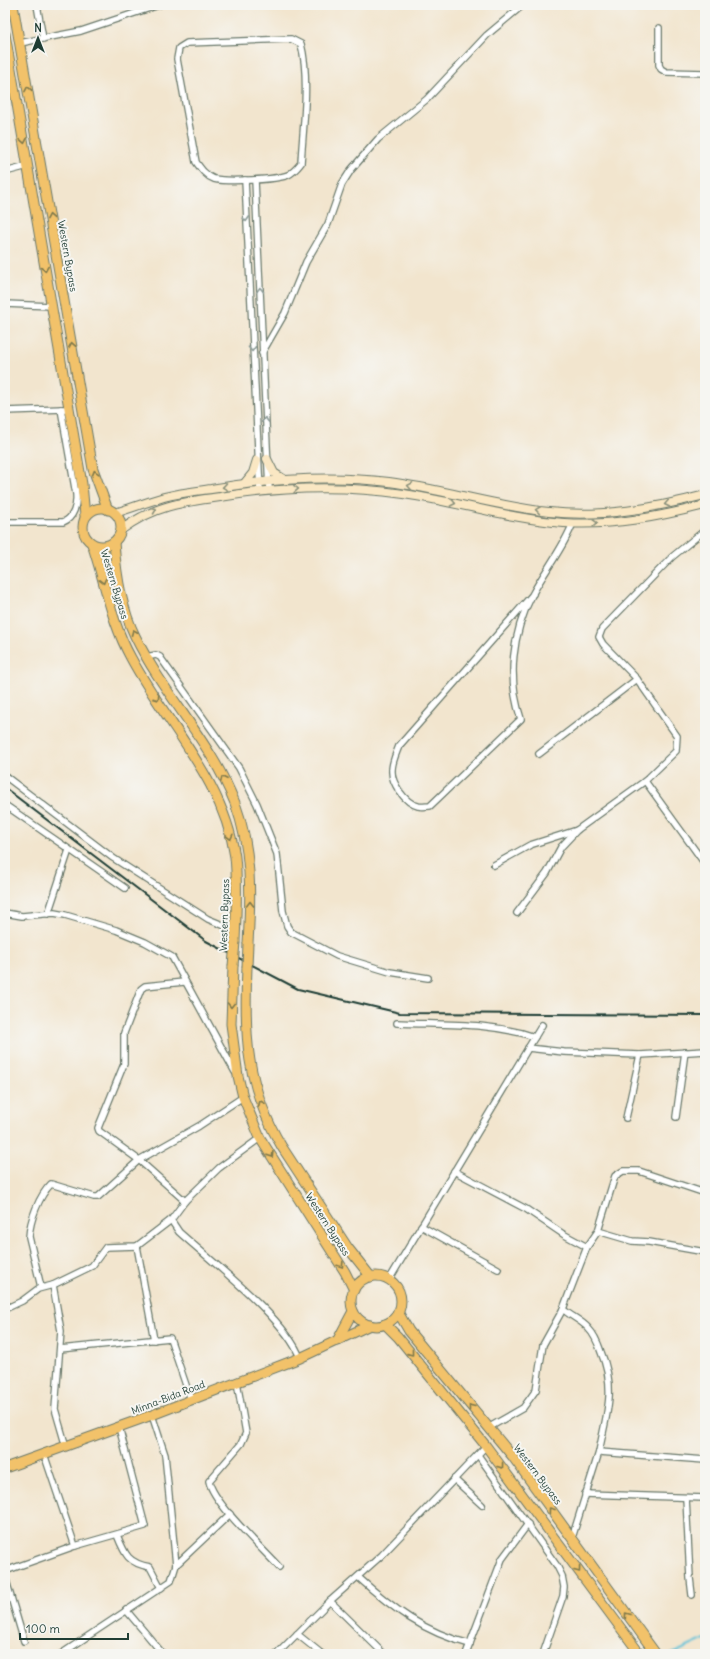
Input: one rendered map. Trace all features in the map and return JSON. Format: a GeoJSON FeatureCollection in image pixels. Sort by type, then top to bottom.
{"type":"FeatureCollection","features":[{"type":"Feature","properties":{"kind":"main road","name":"Western Bypass"},"geometry":{"type":"LineString","coordinates":[[13,5],[93,469],[111,511]]}},
{"type":"Feature","properties":{"kind":"main road"},"geometry":{"type":"LineString","coordinates":[[5,34],[10,88],[28,166],[51,306],[65,409],[82,484],[85,516],[83,531],[92,544],[105,546],[114,542],[121,530],[143,515],[168,505],[260,490],[315,488],[386,491],[515,517],[573,523],[624,521],[705,505]]}},
{"type":"Feature","properties":{"kind":"main road"},"geometry":{"type":"LineString","coordinates":[[267,459],[274,472],[286,480]]}},
{"type":"Feature","properties":{"kind":"main road"},"geometry":{"type":"LineString","coordinates":[[244,484],[253,473],[257,460]]}},
{"type":"Feature","properties":{"kind":"main road"},"geometry":{"type":"LineString","coordinates":[[85,516],[99,508],[111,511],[164,497],[244,484],[286,480],[353,480],[387,482],[474,498],[513,507],[551,512],[576,513],[630,510],[659,506],[705,495]]}},
{"type":"Feature","properties":{"kind":"main road"},"geometry":{"type":"LineString","coordinates":[[111,511],[120,522],[121,530]]}},
{"type":"Feature","properties":{"kind":"main road","name":"Western Bypass"},"geometry":{"type":"LineString","coordinates":[[114,542],[117,572],[125,610],[134,635],[146,658],[219,769],[234,802],[244,831],[249,858],[250,904],[246,1009],[247,1049],[257,1094],[273,1132],[282,1147],[348,1248],[371,1277]]}},
{"type":"Feature","properties":{"kind":"main road","name":"Western Bypass"},"geometry":{"type":"LineString","coordinates":[[92,544],[111,613],[131,657],[195,758],[222,810],[234,857],[237,903],[231,1024],[238,1076],[243,1096],[260,1138],[345,1272],[354,1290]]}},
{"type":"Feature","properties":{"kind":"main road"},"geometry":{"type":"LineString","coordinates":[[371,1277],[380,1277],[389,1280],[398,1291],[400,1305],[398,1312],[385,1324],[370,1325],[363,1322],[353,1311],[351,1304],[354,1290],[364,1280],[371,1277]]}},
{"type":"Feature","properties":{"kind":"main road"},"geometry":{"type":"LineString","coordinates":[[337,1340],[353,1311]]}},
{"type":"Feature","properties":{"kind":"main road","name":"Western Bypass"},"geometry":{"type":"LineString","coordinates":[[398,1312],[409,1330],[512,1457],[653,1650]]}},
{"type":"Feature","properties":{"kind":"main road"},"geometry":{"type":"LineString","coordinates":[[385,1324],[398,1337],[486,1446],[640,1654]]}},
{"type":"Feature","properties":{"kind":"main road","name":"Minna-Bida Road"},"geometry":{"type":"LineString","coordinates":[[5,1468],[152,1415],[300,1358],[370,1325]]}},
{"type":"Feature","properties":{"kind":"street"},"geometry":{"type":"LineString","coordinates":[[37,5],[43,39]]}},
{"type":"Feature","properties":{"kind":"street"},"geometry":{"type":"LineString","coordinates":[[20,43],[81,31],[159,5]]}},
{"type":"Feature","properties":{"kind":"street"},"geometry":{"type":"LineString","coordinates":[[262,353],[286,313],[306,262],[328,224],[342,184],[351,170],[378,139],[427,99],[487,35],[523,5]]}},
{"type":"Feature","properties":{"kind":"street"},"geometry":{"type":"LineString","coordinates":[[659,28],[659,65],[661,69],[666,72],[705,73]]}},
{"type":"Feature","properties":{"kind":"street"},"geometry":{"type":"LineString","coordinates":[[291,39],[301,44],[304,53],[305,106],[301,163],[296,170],[286,176],[245,180],[214,178],[203,172],[196,162],[177,59],[179,48],[187,43],[291,39]]}},
{"type":"Feature","properties":{"kind":"street"},"geometry":{"type":"LineString","coordinates":[[5,172],[28,166]]}},
{"type":"Feature","properties":{"kind":"street"},"geometry":{"type":"LineString","coordinates":[[245,180],[257,460],[260,490]]}},
{"type":"Feature","properties":{"kind":"street"},"geometry":{"type":"LineString","coordinates":[[255,180],[269,490]]}},
{"type":"Feature","properties":{"kind":"street"},"geometry":{"type":"LineString","coordinates":[[5,304],[51,306]]}},
{"type":"Feature","properties":{"kind":"street"},"geometry":{"type":"LineString","coordinates":[[5,412],[65,409],[76,494],[76,501],[72,514],[68,520],[63,522],[5,522]]}},
{"type":"Feature","properties":{"kind":"street"},"geometry":{"type":"LineString","coordinates":[[533,594],[399,746],[394,757],[391,772],[396,787],[404,798],[417,806],[430,806],[521,719],[515,702],[512,672],[514,646],[523,614],[533,594],[566,540],[573,523]]}},
{"type":"Feature","properties":{"kind":"street"},"geometry":{"type":"LineString","coordinates":[[517,913],[547,873],[561,847],[577,830],[645,780],[676,751],[678,736],[637,679],[603,644],[599,637],[602,629],[672,557],[705,530]]}},
{"type":"Feature","properties":{"kind":"street"},"geometry":{"type":"LineString","coordinates":[[146,658],[156,655],[164,662],[243,775],[257,804],[277,854],[282,912],[291,932],[337,956],[390,972],[428,978]]}},
{"type":"Feature","properties":{"kind":"street"},"geometry":{"type":"LineString","coordinates":[[539,754],[637,679]]}},
{"type":"Feature","properties":{"kind":"street"},"geometry":{"type":"LineString","coordinates":[[5,776],[113,858],[208,919],[235,930]]}},
{"type":"Feature","properties":{"kind":"street"},"geometry":{"type":"LineString","coordinates":[[645,780],[705,864]]}},
{"type":"Feature","properties":{"kind":"street"},"geometry":{"type":"LineString","coordinates":[[5,805],[125,888]]}},
{"type":"Feature","properties":{"kind":"street"},"geometry":{"type":"LineString","coordinates":[[494,865],[530,845],[577,830]]}},
{"type":"Feature","properties":{"kind":"street"},"geometry":{"type":"LineString","coordinates":[[48,914],[69,850]]}},
{"type":"Feature","properties":{"kind":"street"},"geometry":{"type":"LineString","coordinates":[[5,913],[22,916],[48,914],[65,915],[116,930],[146,942],[172,957],[177,963],[184,982],[238,1076]]}},
{"type":"Feature","properties":{"kind":"street"},"geometry":{"type":"LineString","coordinates":[[184,982],[145,986],[141,989],[125,1028],[124,1064],[98,1128],[99,1131],[139,1160],[185,1201]]}},
{"type":"Feature","properties":{"kind":"street"},"geometry":{"type":"LineString","coordinates":[[397,1024],[490,1027],[514,1030],[535,1037]]}},
{"type":"Feature","properties":{"kind":"street"},"geometry":{"type":"LineString","coordinates":[[389,1280],[542,1025]]}},
{"type":"Feature","properties":{"kind":"street"},"geometry":{"type":"LineString","coordinates":[[528,1048],[564,1052],[640,1055],[705,1051]]}},
{"type":"Feature","properties":{"kind":"street"},"geometry":{"type":"LineString","coordinates":[[676,1117],[685,1052]]}},
{"type":"Feature","properties":{"kind":"street"},"geometry":{"type":"LineString","coordinates":[[626,1118],[640,1055]]}},
{"type":"Feature","properties":{"kind":"street"},"geometry":{"type":"LineString","coordinates":[[41,1287],[29,1237],[29,1230],[36,1210],[49,1186],[53,1184],[98,1197],[139,1160],[199,1126],[243,1096]]}},
{"type":"Feature","properties":{"kind":"street"},"geometry":{"type":"LineString","coordinates":[[5,1309],[22,1301],[41,1287],[53,1285],[92,1266],[106,1247],[137,1246],[171,1220],[185,1201],[218,1168],[260,1138]]}},
{"type":"Feature","properties":{"kind":"street"},"geometry":{"type":"LineString","coordinates":[[488,1428],[523,1408],[536,1390],[543,1345],[563,1309],[587,1247],[598,1231],[615,1176],[623,1170],[639,1171],[705,1193]]}},
{"type":"Feature","properties":{"kind":"street"},"geometry":{"type":"LineString","coordinates":[[454,1172],[526,1209],[563,1234],[587,1247]]}},
{"type":"Feature","properties":{"kind":"street"},"geometry":{"type":"LineString","coordinates":[[171,1220],[179,1232],[249,1295],[280,1327],[295,1346],[300,1358]]}},
{"type":"Feature","properties":{"kind":"street"},"geometry":{"type":"LineString","coordinates":[[421,1226],[498,1269]]}},
{"type":"Feature","properties":{"kind":"street"},"geometry":{"type":"LineString","coordinates":[[598,1231],[622,1239],[705,1252]]}},
{"type":"Feature","properties":{"kind":"street"},"geometry":{"type":"LineString","coordinates":[[137,1246],[154,1340]]}},
{"type":"Feature","properties":{"kind":"street"},"geometry":{"type":"LineString","coordinates":[[53,1285],[61,1332],[55,1409],[66,1447]]}},
{"type":"Feature","properties":{"kind":"street"},"geometry":{"type":"LineString","coordinates":[[563,1309],[587,1327],[596,1339],[605,1360],[610,1382],[610,1398],[599,1452],[572,1539]]}},
{"type":"Feature","properties":{"kind":"street"},"geometry":{"type":"LineString","coordinates":[[60,1349],[170,1338],[191,1400]]}},
{"type":"Feature","properties":{"kind":"street"},"geometry":{"type":"LineString","coordinates":[[237,1382],[246,1433],[241,1444],[209,1482],[210,1488],[230,1514],[279,1567]]}},
{"type":"Feature","properties":{"kind":"street"},"geometry":{"type":"LineString","coordinates":[[152,1415],[165,1456],[176,1565]]}},
{"type":"Feature","properties":{"kind":"street"},"geometry":{"type":"LineString","coordinates":[[5,1570],[75,1546],[145,1526],[119,1427]]}},
{"type":"Feature","properties":{"kind":"street"},"geometry":{"type":"LineString","coordinates":[[277,1654],[330,1601],[382,1555],[486,1446]]}},
{"type":"Feature","properties":{"kind":"street"},"geometry":{"type":"LineString","coordinates":[[599,1452],[705,1460]]}},
{"type":"Feature","properties":{"kind":"street"},"geometry":{"type":"LineString","coordinates":[[44,1454],[75,1546]]}},
{"type":"Feature","properties":{"kind":"street"},"geometry":{"type":"LineString","coordinates":[[478,1455],[528,1524],[557,1566],[562,1576],[564,1587],[562,1596],[543,1654]]}},
{"type":"Feature","properties":{"kind":"street"},"geometry":{"type":"LineString","coordinates":[[454,1479],[482,1505]]}},
{"type":"Feature","properties":{"kind":"street"},"geometry":{"type":"LineString","coordinates":[[585,1494],[705,1498]]}},
{"type":"Feature","properties":{"kind":"street"},"geometry":{"type":"LineString","coordinates":[[686,1498],[692,1595]]}},
{"type":"Feature","properties":{"kind":"street"},"geometry":{"type":"LineString","coordinates":[[61,1654],[170,1581],[176,1565],[230,1514]]}},
{"type":"Feature","properties":{"kind":"street"},"geometry":{"type":"LineString","coordinates":[[466,1654],[494,1576],[502,1559],[528,1524]]}},
{"type":"Feature","properties":{"kind":"street"},"geometry":{"type":"LineString","coordinates":[[117,1535],[129,1559],[139,1565],[150,1567],[161,1588]]}},
{"type":"Feature","properties":{"kind":"street"},"geometry":{"type":"LineString","coordinates":[[358,1576],[387,1603],[414,1621],[451,1640],[470,1644]]}},
{"type":"Feature","properties":{"kind":"street"},"geometry":{"type":"LineString","coordinates":[[5,1577],[24,1640]]}},
{"type":"Feature","properties":{"kind":"street"},"geometry":{"type":"LineString","coordinates":[[330,1601],[384,1654]]}},
{"type":"Feature","properties":{"kind":"street"},"geometry":{"type":"LineString","coordinates":[[126,1610],[163,1654]]}},
{"type":"Feature","properties":{"kind":"street"},"geometry":{"type":"LineString","coordinates":[[297,1634],[322,1654]]}},
{"type":"Feature","properties":{"kind":"waterway"},"geometry":{"type":"LineString","coordinates":[[672,1654],[705,1639]]}},
{"type":"Feature","properties":{"kind":"railway"},"geometry":{"type":"LineString","coordinates":[[5,788],[206,941],[298,989],[400,1013],[705,1015]]}}]}
